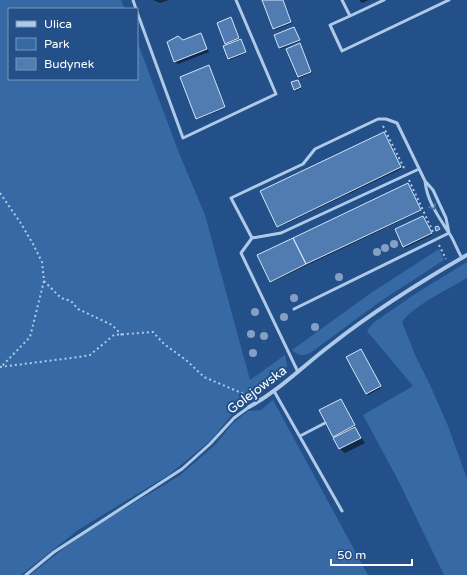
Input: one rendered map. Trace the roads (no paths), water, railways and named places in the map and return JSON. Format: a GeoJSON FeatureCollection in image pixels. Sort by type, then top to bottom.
{"type":"FeatureCollection","features":[{"type":"Feature","properties":{"kind":"street","name":"Golejowska"},"geometry":{"type":"LineString","coordinates":[[249,407],[274,391],[364,320],[467,255]]}},
{"type":"Feature","properties":{"kind":"lane"},"geometry":{"type":"LineString","coordinates":[[138,15],[183,138],[276,94],[236,0]]}},
{"type":"Feature","properties":{"kind":"lane"},"geometry":{"type":"LineString","coordinates":[[342,0],[350,16]]}},
{"type":"Feature","properties":{"kind":"lane"},"geometry":{"type":"LineString","coordinates":[[384,0],[330,25],[342,51],[449,0]]}},
{"type":"Feature","properties":{"kind":"lane"},"geometry":{"type":"LineString","coordinates":[[252,238],[231,198],[303,164],[315,149],[378,119],[386,118],[396,123],[425,181],[433,190],[446,218],[449,233]]}},
{"type":"Feature","properties":{"kind":"lane"},"geometry":{"type":"LineString","coordinates":[[298,372],[242,253],[252,238],[281,233],[419,169]]}},
{"type":"Feature","properties":{"kind":"lane"},"geometry":{"type":"LineString","coordinates":[[425,181],[426,193],[440,221],[449,233],[462,258]]}},
{"type":"Feature","properties":{"kind":"lane"},"geometry":{"type":"LineString","coordinates":[[294,309],[449,233]]}},
{"type":"Feature","properties":{"kind":"lane"},"geometry":{"type":"LineString","coordinates":[[274,391],[342,511]]}},
{"type":"Feature","properties":{"kind":"lane","name":"Golejowska"},"geometry":{"type":"LineString","coordinates":[[26,575],[54,552],[182,469],[234,418],[249,407]]}},
{"type":"Feature","properties":{"kind":"lane"},"geometry":{"type":"LineString","coordinates":[[300,436],[325,423]]}}]}
